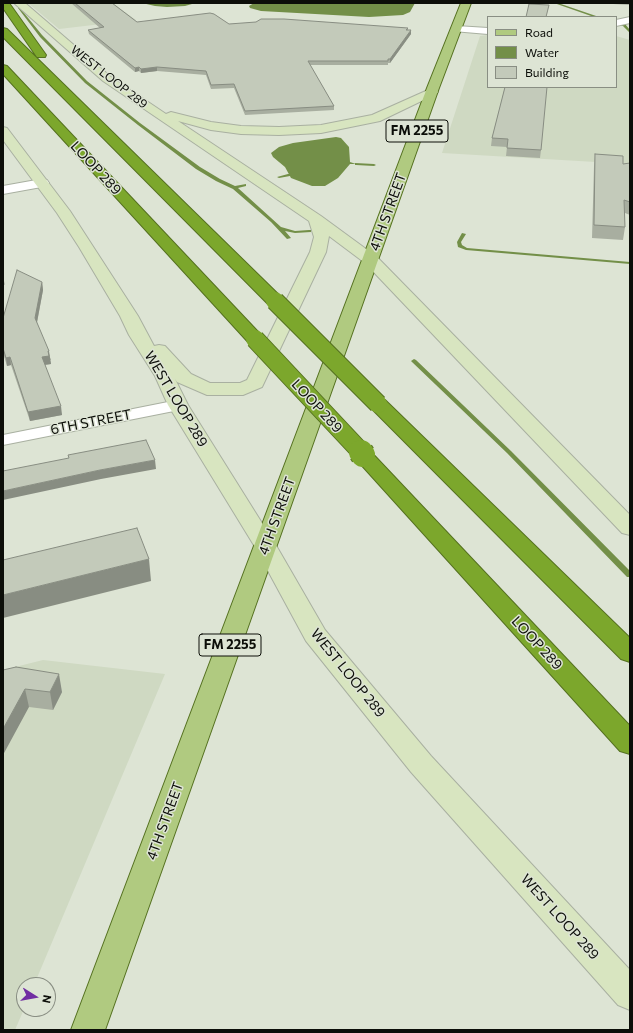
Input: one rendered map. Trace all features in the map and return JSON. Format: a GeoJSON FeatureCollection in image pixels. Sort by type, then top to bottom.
{"type":"FeatureCollection","features":[{"type":"Feature","properties":{"kind":"highway"},"geometry":{"type":"LineString","coordinates":[[4,3],[38,48],[46,66],[80,107]]}},
{"type":"Feature","properties":{"kind":"highway"},"geometry":{"type":"LineString","coordinates":[[3,31],[630,653]]}},
{"type":"Feature","properties":{"kind":"highway","name":"LOOP 289"},"geometry":{"type":"LineString","coordinates":[[3,68],[630,744]]}},
{"type":"Feature","properties":{"kind":"highway"},"geometry":{"type":"LineString","coordinates":[[3,75],[24,91]]}},
{"type":"Feature","properties":{"kind":"main road","name":"WEST LOOP 289"},"geometry":{"type":"LineString","coordinates":[[19,3],[107,79],[316,218],[371,260],[504,400],[630,528]]}},
{"type":"Feature","properties":{"kind":"main road","name":"4TH STREET"},"geometry":{"type":"LineString","coordinates":[[88,1030],[466,3]]}},
{"type":"Feature","properties":{"kind":"main road"},"geometry":{"type":"LineString","coordinates":[[151,109],[185,121],[211,126],[255,131],[294,131],[337,127],[365,121],[395,110],[432,92]]}},
{"type":"Feature","properties":{"kind":"main road","name":"WEST LOOP 289"},"geometry":{"type":"LineString","coordinates":[[3,131],[87,247],[164,376],[178,405],[266,547],[315,635],[421,764],[630,994]]}},
{"type":"Feature","properties":{"kind":"main road"},"geometry":{"type":"LineString","coordinates":[[129,316],[184,378],[207,389],[243,389],[254,383],[318,252],[322,237],[316,218]]}},
{"type":"Feature","properties":{"kind":"street"},"geometry":{"type":"LineString","coordinates":[[617,23],[630,20]]}},
{"type":"Feature","properties":{"kind":"street"},"geometry":{"type":"LineString","coordinates":[[456,29],[487,31]]}},
{"type":"Feature","properties":{"kind":"street"},"geometry":{"type":"LineString","coordinates":[[3,190],[42,183]]}},
{"type":"Feature","properties":{"kind":"street","name":"6TH STREET"},"geometry":{"type":"LineString","coordinates":[[3,440],[178,405]]}},
{"type":"Feature","properties":{"kind":"shaded area"},"geometry":{"type":"Polygon","coordinates":[[[28,3],[113,3],[136,20],[59,29],[28,3]]]}},
{"type":"Feature","properties":{"kind":"shaded area"},"geometry":{"type":"Polygon","coordinates":[[[487,35],[487,88],[617,88],[617,36],[630,40],[630,164],[442,153],[480,36],[487,35]]]}},
{"type":"Feature","properties":{"kind":"shaded area"},"geometry":{"type":"Polygon","coordinates":[[[43,660],[165,674],[37,977],[16,977],[16,1017],[21,1017],[15,1030],[3,1030],[3,670],[43,660]]]}},
{"type":"Feature","properties":{"kind":"water"},"geometry":{"type":"Polygon","coordinates":[[[142,3],[192,3],[192,4],[167,7],[142,3]]]}},
{"type":"Feature","properties":{"kind":"water"},"geometry":{"type":"Polygon","coordinates":[[[254,3],[415,3],[410,12],[403,15],[369,17],[261,11],[250,8],[249,6],[254,3]]]}},
{"type":"Feature","properties":{"kind":"water"},"geometry":{"type":"Polygon","coordinates":[[[336,137],[341,138],[349,147],[350,162],[356,164],[350,164],[338,178],[325,186],[312,186],[291,178],[285,167],[273,157],[271,153],[279,147],[293,143],[336,137]]]}},
{"type":"Feature","properties":{"kind":"building"},"geometry":{"type":"Polygon","coordinates":[[[75,3],[112,3],[137,22],[210,13],[229,24],[256,22],[261,19],[284,19],[408,28],[406,30],[411,30],[388,61],[308,61],[334,106],[245,111],[234,84],[211,85],[206,71],[157,67],[141,69],[139,67],[135,68],[88,30],[104,27],[75,3]]]}},
{"type":"Feature","properties":{"kind":"building"},"geometry":{"type":"Polygon","coordinates":[[[529,4],[549,5],[546,16],[526,16],[529,4]]]}},
{"type":"Feature","properties":{"kind":"building"},"geometry":{"type":"Polygon","coordinates":[[[505,88],[547,88],[541,150],[507,148],[508,139],[492,138],[505,88]]]}},
{"type":"Feature","properties":{"kind":"building"},"geometry":{"type":"Polygon","coordinates":[[[595,154],[623,156],[623,164],[630,163],[630,202],[624,200],[625,227],[594,225],[595,154]]]}},
{"type":"Feature","properties":{"kind":"building"},"geometry":{"type":"Polygon","coordinates":[[[17,270],[42,282],[35,318],[49,351],[49,356],[42,357],[61,406],[28,412],[10,357],[6,358],[3,348],[3,318],[17,270]]]}},
{"type":"Feature","properties":{"kind":"building"},"geometry":{"type":"Polygon","coordinates":[[[146,440],[155,460],[3,491],[3,471],[69,458],[68,455],[146,440]]]}},
{"type":"Feature","properties":{"kind":"building"},"geometry":{"type":"Polygon","coordinates":[[[137,528],[149,559],[3,595],[3,560],[137,528]]]}},
{"type":"Feature","properties":{"kind":"building"},"geometry":{"type":"Polygon","coordinates":[[[16,667],[59,674],[50,692],[25,689],[3,729],[3,670],[16,667]]]}},
{"type":"Feature","properties":{"kind":"waterway"},"geometry":{"type":"LineString","coordinates":[[555,3],[594,16]]}},
{"type":"Feature","properties":{"kind":"waterway"},"geometry":{"type":"LineString","coordinates":[[19,9],[41,36],[86,82],[198,168],[235,188]]}},
{"type":"Feature","properties":{"kind":"waterway"},"geometry":{"type":"LineString","coordinates":[[617,23],[624,25],[630,32]]}},
{"type":"Feature","properties":{"kind":"waterway"},"geometry":{"type":"LineString","coordinates":[[356,164],[374,165]]}},
{"type":"Feature","properties":{"kind":"waterway"},"geometry":{"type":"LineString","coordinates":[[279,177],[288,175]]}},
{"type":"Feature","properties":{"kind":"waterway"},"geometry":{"type":"LineString","coordinates":[[235,188],[244,185]]}},
{"type":"Feature","properties":{"kind":"waterway"},"geometry":{"type":"LineString","coordinates":[[235,188],[280,228]]}},
{"type":"Feature","properties":{"kind":"waterway"},"geometry":{"type":"LineString","coordinates":[[280,228],[295,232],[309,231]]}},
{"type":"Feature","properties":{"kind":"waterway"},"geometry":{"type":"LineString","coordinates":[[280,228],[289,238]]}},
{"type":"Feature","properties":{"kind":"waterway"},"geometry":{"type":"LineString","coordinates":[[464,234],[459,242],[460,246],[466,249],[630,263]]}},
{"type":"Feature","properties":{"kind":"waterway"},"geometry":{"type":"LineString","coordinates":[[414,361],[509,452],[630,575]]}}]}
